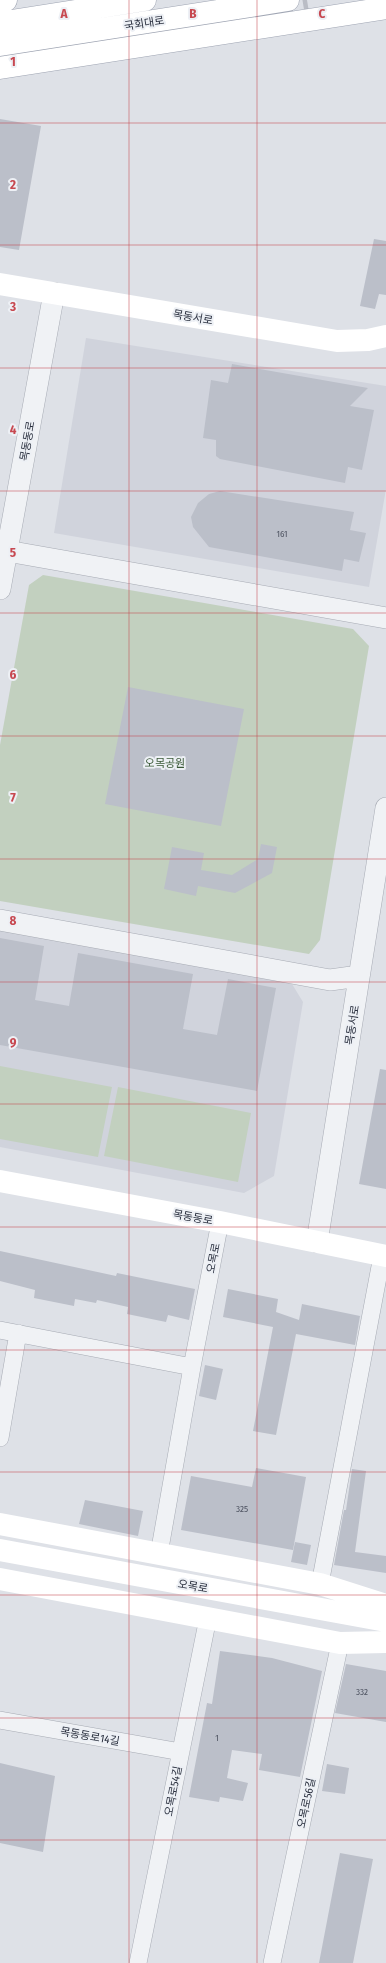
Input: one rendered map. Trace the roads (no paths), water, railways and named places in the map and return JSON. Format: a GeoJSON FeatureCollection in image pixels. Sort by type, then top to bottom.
{"type":"FeatureCollection","features":[{"type":"Feature","properties":{"kind":"main road"},"geometry":{"type":"LineString","coordinates":[[0,1],[6,0]]}},
{"type":"Feature","properties":{"kind":"main road","name":"국회대로"},"geometry":{"type":"LineString","coordinates":[[0,23],[145,0]]}},
{"type":"Feature","properties":{"kind":"main road","name":"국회대로"},"geometry":{"type":"LineString","coordinates":[[0,46],[288,0]]}},
{"type":"Feature","properties":{"kind":"main road"},"geometry":{"type":"LineString","coordinates":[[302,21],[322,10],[329,0]]}},
{"type":"Feature","properties":{"kind":"main road"},"geometry":{"type":"LineString","coordinates":[[0,68],[386,8]]}},
{"type":"Feature","properties":{"kind":"main road","name":"목동서로"},"geometry":{"type":"LineString","coordinates":[[0,284],[337,341],[368,340],[386,336]]}},
{"type":"Feature","properties":{"kind":"main road","name":"목동동로"},"geometry":{"type":"LineString","coordinates":[[0,1181],[220,1222],[384,1256]]}},
{"type":"Feature","properties":{"kind":"main road"},"geometry":{"type":"LineString","coordinates":[[0,1524],[320,1584],[386,1605]]}},
{"type":"Feature","properties":{"kind":"main road","name":"오목로"},"geometry":{"type":"LineString","coordinates":[[0,1550],[386,1621]]}},
{"type":"Feature","properties":{"kind":"main road"},"geometry":{"type":"LineString","coordinates":[[0,1580],[340,1643],[386,1642]]}},
{"type":"Feature","properties":{"kind":"street","name":"목동동로"},"geometry":{"type":"LineString","coordinates":[[0,589],[54,293]]}},
{"type":"Feature","properties":{"kind":"street"},"geometry":{"type":"LineString","coordinates":[[7,551],[386,618]]}},
{"type":"Feature","properties":{"kind":"street","name":"목동서로"},"geometry":{"type":"LineString","coordinates":[[317,1242],[386,808]]}},
{"type":"Feature","properties":{"kind":"street"},"geometry":{"type":"LineString","coordinates":[[0,920],[330,980],[359,976]]}},
{"type":"Feature","properties":{"kind":"street","name":"오목로"},"geometry":{"type":"LineString","coordinates":[[159,1554],[192,1367],[220,1222]]}},
{"type":"Feature","properties":{"kind":"street"},"geometry":{"type":"LineString","coordinates":[[320,1584],[384,1256]]}},
{"type":"Feature","properties":{"kind":"street"},"geometry":{"type":"LineString","coordinates":[[0,1330],[192,1367]]}},
{"type":"Feature","properties":{"kind":"street"},"geometry":{"type":"LineString","coordinates":[[0,1438],[18,1333]]}},
{"type":"Feature","properties":{"kind":"street","name":"오목로54길"},"geometry":{"type":"LineString","coordinates":[[138,1963],[208,1618]]}},
{"type":"Feature","properties":{"kind":"street","name":"오목로56길"},"geometry":{"type":"LineString","coordinates":[[272,1963],[340,1643]]}},
{"type":"Feature","properties":{"kind":"street","name":"목동동로14길"},"geometry":{"type":"LineString","coordinates":[[0,1720],[181,1752]]}},
{"type":"Feature","properties":{"kind":"tunnel"},"geometry":{"type":"LineString","coordinates":[[270,6],[307,0]]}},
{"type":"Feature","properties":{"kind":"park label","name":"오목공원"},"geometry":{"type":"Point","coordinates":[165,763]}}]}
